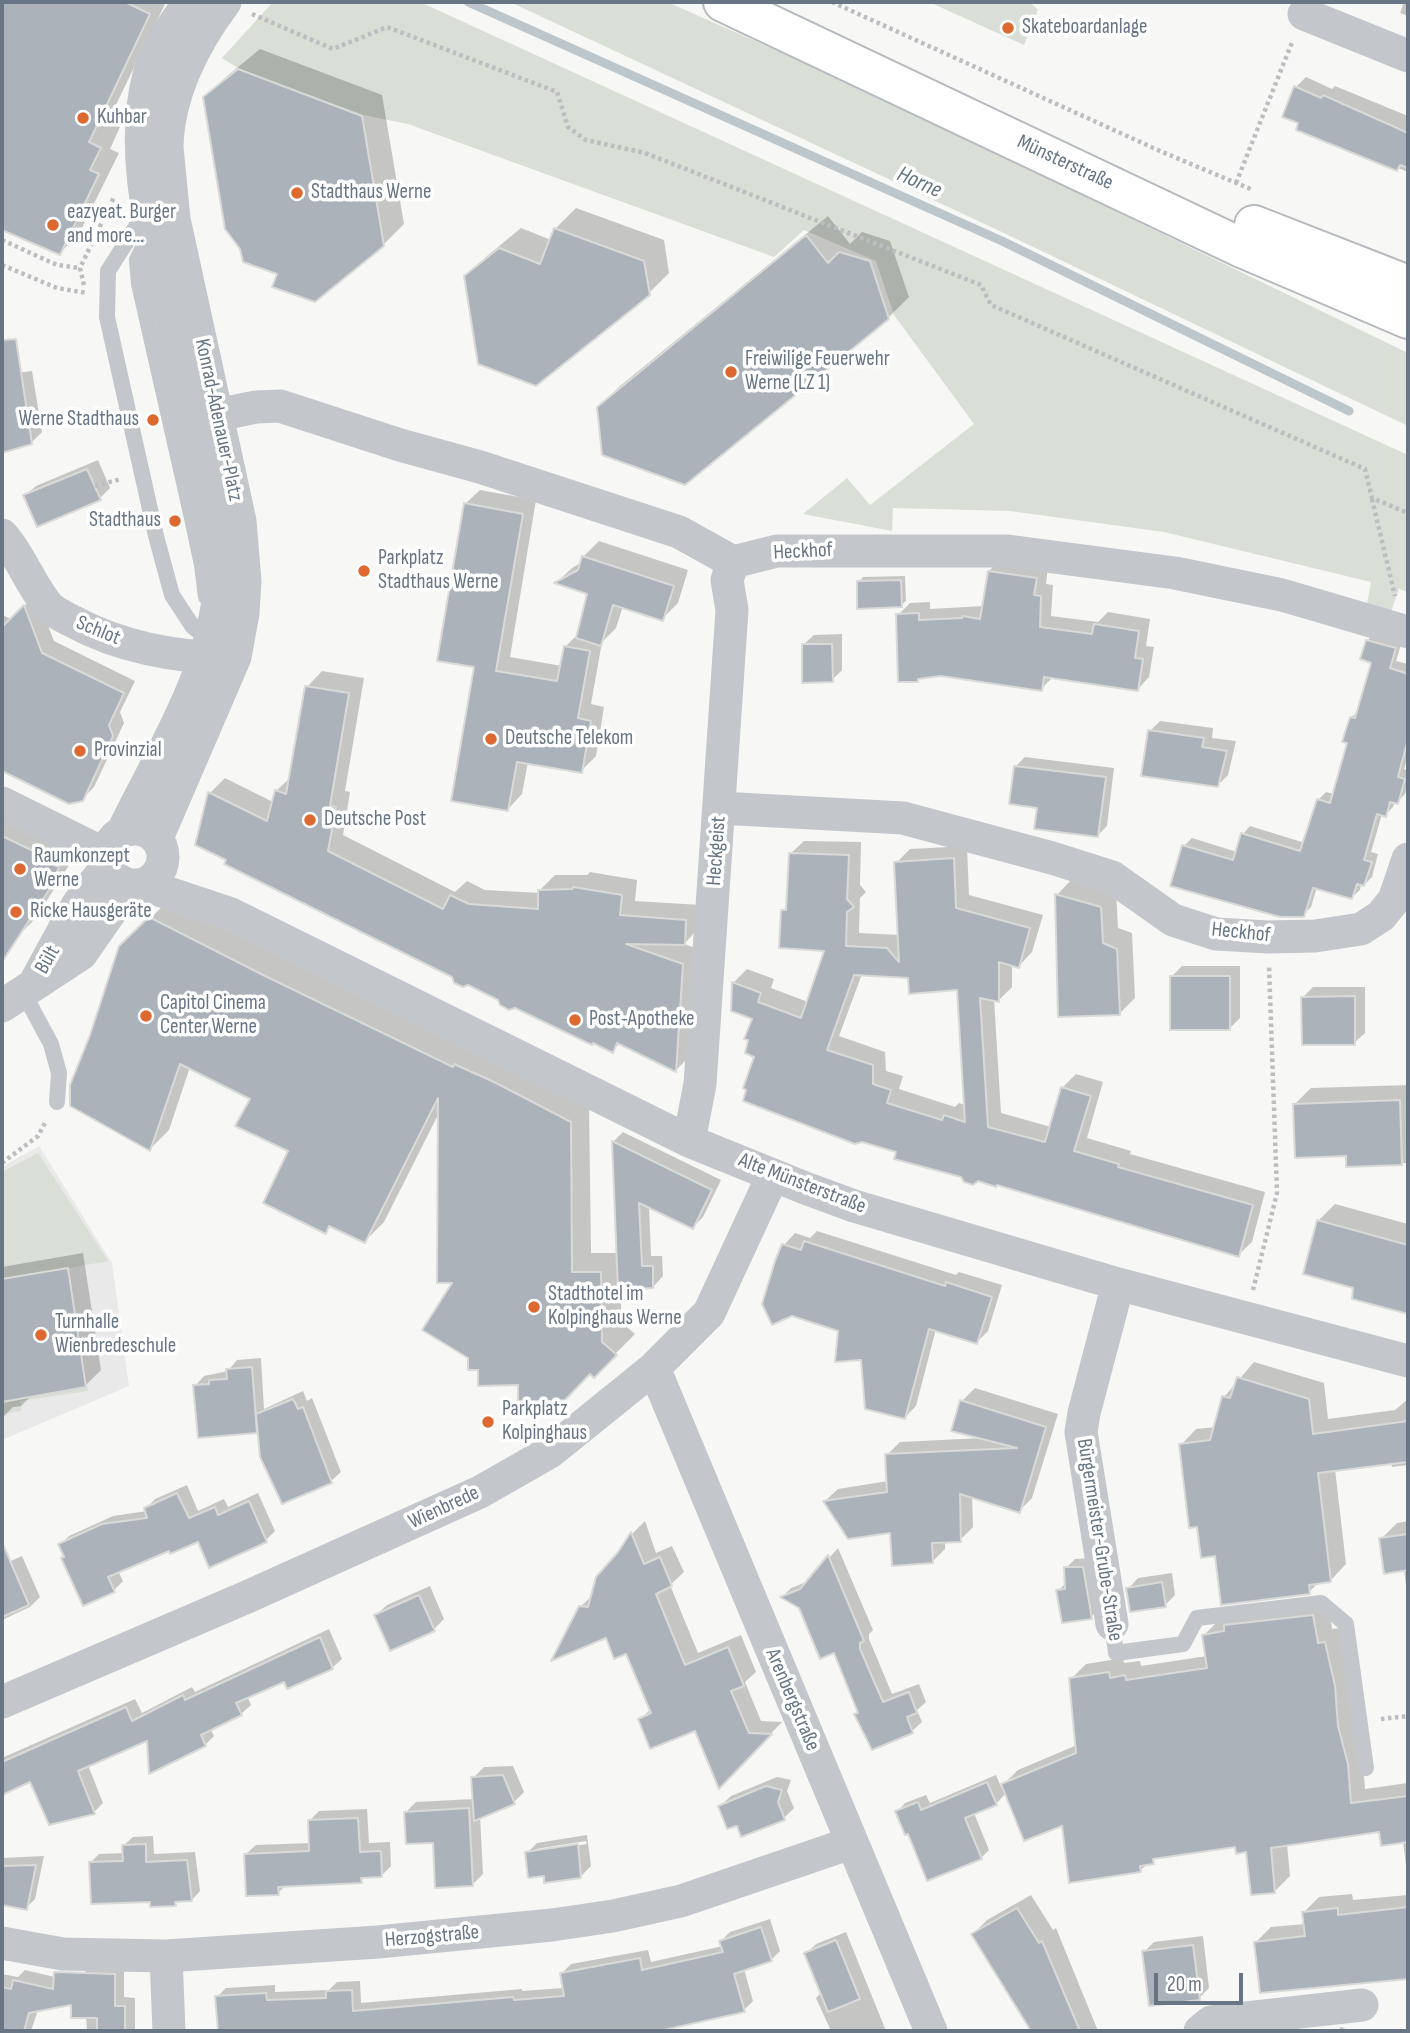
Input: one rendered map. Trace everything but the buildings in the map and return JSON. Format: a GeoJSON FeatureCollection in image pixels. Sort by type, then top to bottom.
{"type":"FeatureCollection","features":[{"type":"Feature","properties":{"kind":"main road","name":"Münsterstraße"},"geometry":{"type":"LineString","coordinates":[[723,2],[1242,247],[1408,319]]}},
{"type":"Feature","properties":{"kind":"main road","name":"Münsterstraße"},"geometry":{"type":"LineString","coordinates":[[775,2],[821,27],[1265,230],[1408,285]]}},
{"type":"Feature","properties":{"kind":"street","name":"Konrad-Adenauer-Platz"},"geometry":{"type":"LineString","coordinates":[[133,861],[215,703],[220,579],[215,526],[194,417],[149,221],[142,134],[150,69],[189,2]]}},
{"type":"Feature","properties":{"kind":"street","name":"Konrad-Adenauer-Platz"},"geometry":{"type":"LineString","coordinates":[[133,861],[174,729],[243,613],[244,569],[240,521],[174,219],[167,147],[180,82],[211,21],[236,7]]}},
{"type":"Feature","properties":{"kind":"street"},"geometry":{"type":"LineString","coordinates":[[1304,14],[1408,56]]}},
{"type":"Feature","properties":{"kind":"street"},"geometry":{"type":"LineString","coordinates":[[217,415],[256,407],[280,406],[679,532],[733,562]]}},
{"type":"Feature","properties":{"kind":"street","name":"Schlot"},"geometry":{"type":"LineString","coordinates":[[2,535],[26,576],[51,609],[113,639],[164,652],[217,653]]}},
{"type":"Feature","properties":{"kind":"street","name":"Heckhof"},"geometry":{"type":"LineString","coordinates":[[733,562],[777,551],[1008,551],[1175,573],[1282,595],[1406,631]]}},
{"type":"Feature","properties":{"kind":"street","name":"Heckgeist"},"geometry":{"type":"LineString","coordinates":[[690,1141],[700,1084],[732,610],[727,580],[733,562]]}},
{"type":"Feature","properties":{"kind":"street","name":"Alte Münsterstraße"},"geometry":{"type":"LineString","coordinates":[[2,803],[133,861],[231,915],[690,1141],[773,1175],[854,1206],[1118,1284],[1408,1360]]}},
{"type":"Feature","properties":{"kind":"street","name":"Heckhof"},"geometry":{"type":"LineString","coordinates":[[720,808],[903,818],[1112,877],[1173,920],[1216,933],[1268,937],[1315,936],[1361,929],[1381,916],[1394,900],[1408,859]]}},
{"type":"Feature","properties":{"kind":"street","name":"Bült"},"geometry":{"type":"LineString","coordinates":[[19,995],[81,954],[133,861]]}},
{"type":"Feature","properties":{"kind":"street","name":"Wienbrede"},"geometry":{"type":"LineString","coordinates":[[2,1702],[247,1597],[480,1492],[550,1451],[654,1368],[709,1313],[773,1175]]}},
{"type":"Feature","properties":{"kind":"street","name":"Bürgermeister-Grube-Straße"},"geometry":{"type":"LineString","coordinates":[[1112,1624],[1081,1432],[1118,1284]]}},
{"type":"Feature","properties":{"kind":"street","name":"Arenbergstraße"},"geometry":{"type":"LineString","coordinates":[[654,1368],[931,2031]]}},
{"type":"Feature","properties":{"kind":"street","name":"Herzogstraße"},"geometry":{"type":"LineString","coordinates":[[2,1942],[63,1954],[166,1956],[378,1942],[552,1925],[613,1916],[681,1901],[851,1843]]}},
{"type":"Feature","properties":{"kind":"street"},"geometry":{"type":"LineString","coordinates":[[166,1956],[169,2031]]}},
{"type":"Feature","properties":{"kind":"street"},"geometry":{"type":"LineString","coordinates":[[1200,2031],[1212,2022],[1362,2006]]}},
{"type":"Feature","properties":{"kind":"lane"},"geometry":{"type":"LineString","coordinates":[[167,147],[149,221],[108,271],[107,317],[156,536],[172,595],[194,627],[217,653]]}},
{"type":"Feature","properties":{"kind":"lane"},"geometry":{"type":"LineString","coordinates":[[19,995],[51,1044],[59,1073],[57,1102]]}},
{"type":"Feature","properties":{"kind":"lane","name":"Bürgermeister-Grube-Straße"},"geometry":{"type":"LineString","coordinates":[[1112,1624],[1116,1653],[1183,1644],[1197,1618],[1321,1603],[1346,1624],[1366,1768]]}},
{"type":"Feature","properties":{"kind":"path"},"geometry":{"type":"LineString","coordinates":[[832,2],[1260,193]]}},
{"type":"Feature","properties":{"kind":"path"},"geometry":{"type":"LineString","coordinates":[[236,7],[333,49],[387,27],[557,93],[568,127],[586,140],[645,153],[981,285],[991,305],[1365,469],[1406,631]]}},
{"type":"Feature","properties":{"kind":"path"},"geometry":{"type":"LineString","coordinates":[[1236,183],[1304,14]]}},
{"type":"Feature","properties":{"kind":"path"},"geometry":{"type":"LineString","coordinates":[[2,240],[57,265],[80,268]]}},
{"type":"Feature","properties":{"kind":"path"},"geometry":{"type":"LineString","coordinates":[[2,265],[57,288],[86,293]]}},
{"type":"Feature","properties":{"kind":"path"},"geometry":{"type":"LineString","coordinates":[[95,486],[125,478]]}},
{"type":"Feature","properties":{"kind":"path"},"geometry":{"type":"LineString","coordinates":[[1372,498],[1408,513]]}},
{"type":"Feature","properties":{"kind":"path"},"geometry":{"type":"LineString","coordinates":[[1253,1290],[1277,1193],[1268,937]]}},
{"type":"Feature","properties":{"kind":"path"},"geometry":{"type":"LineString","coordinates":[[2,1163],[38,1136],[57,1102]]}},
{"type":"Feature","properties":{"kind":"shaded area"},"geometry":{"type":"Polygon","coordinates":[[[273,2],[420,2],[1408,455],[1408,592],[1399,589],[1391,611],[1367,604],[1371,582],[1164,532],[1010,511],[893,508],[892,531],[803,514],[847,478],[870,505],[974,424],[894,315],[876,261],[804,230],[774,257],[408,124],[363,115],[241,70],[222,58],[273,2]]]}},
{"type":"Feature","properties":{"kind":"shaded area"},"geometry":{"type":"Polygon","coordinates":[[[510,2],[667,2],[857,86],[1408,353],[1408,426],[1006,234],[510,2]]]}},
{"type":"Feature","properties":{"kind":"shaded area","name":"Skateboardanlage"},"geometry":{"type":"Polygon","coordinates":[[[929,2],[1030,2],[1038,10],[1024,45],[929,2]]]}},
{"type":"Feature","properties":{"kind":"shaded area"},"geometry":{"type":"Polygon","coordinates":[[[39,1146],[112,1263],[129,1386],[2,1440],[2,1167],[39,1146]]]}},
{"type":"Feature","properties":{"kind":"shaded area"},"geometry":{"type":"Polygon","coordinates":[[[38,1153],[108,1261],[69,1268],[88,1391],[20,1401],[22,1411],[2,1414],[2,1172],[38,1153]]]}},
{"type":"Feature","properties":{"kind":"waterway","name":"Horne"},"geometry":{"type":"LineString","coordinates":[[468,2],[1002,241],[1349,411]]}},
{"type":"Feature","properties":{"kind":"place","name":"Skateboardanlage"},"geometry":{"type":"Point","coordinates":[1008,28]}},
{"type":"Feature","properties":{"kind":"place","name":"Kuhbar"},"geometry":{"type":"Point","coordinates":[83,118]}},
{"type":"Feature","properties":{"kind":"place","name":"Stadthaus Werne"},"geometry":{"type":"Point","coordinates":[297,193]}},
{"type":"Feature","properties":{"kind":"place","name":"eazyeat. Burger and more…"},"geometry":{"type":"Point","coordinates":[53,225]}},
{"type":"Feature","properties":{"kind":"place","name":"Freiwilige Feuerwehr Werne (LZ 1)"},"geometry":{"type":"Point","coordinates":[731,372]}},
{"type":"Feature","properties":{"kind":"place","name":"Werne Stadthaus"},"geometry":{"type":"Point","coordinates":[153,420]}},
{"type":"Feature","properties":{"kind":"place","name":"Stadthaus"},"geometry":{"type":"Point","coordinates":[175,521]}},
{"type":"Feature","properties":{"kind":"place","name":"Parkplatz Stadthaus Werne"},"geometry":{"type":"Point","coordinates":[364,571]}},
{"type":"Feature","properties":{"kind":"place","name":"Deutsche Telekom"},"geometry":{"type":"Point","coordinates":[491,739]}},
{"type":"Feature","properties":{"kind":"place","name":"Provinzial"},"geometry":{"type":"Point","coordinates":[80,751]}},
{"type":"Feature","properties":{"kind":"place","name":"Deutsche Post"},"geometry":{"type":"Point","coordinates":[310,820]}},
{"type":"Feature","properties":{"kind":"place","name":"Raumkonzept Werne"},"geometry":{"type":"Point","coordinates":[20,869]}},
{"type":"Feature","properties":{"kind":"place","name":"Ricke Hausgeräte"},"geometry":{"type":"Point","coordinates":[16,912]}},
{"type":"Feature","properties":{"kind":"place","name":"Capitol Cinema Center Werne"},"geometry":{"type":"Point","coordinates":[146,1016]}},
{"type":"Feature","properties":{"kind":"place","name":"Post-Apotheke"},"geometry":{"type":"Point","coordinates":[575,1020]}},
{"type":"Feature","properties":{"kind":"place","name":"Stadthotel im Kolpinghaus Werne"},"geometry":{"type":"Point","coordinates":[534,1307]}},
{"type":"Feature","properties":{"kind":"place","name":"Turnhalle Wienbredeschule"},"geometry":{"type":"Point","coordinates":[41,1335]}},
{"type":"Feature","properties":{"kind":"place","name":"Parkplatz Kolpinghaus"},"geometry":{"type":"Point","coordinates":[488,1422]}}]}
